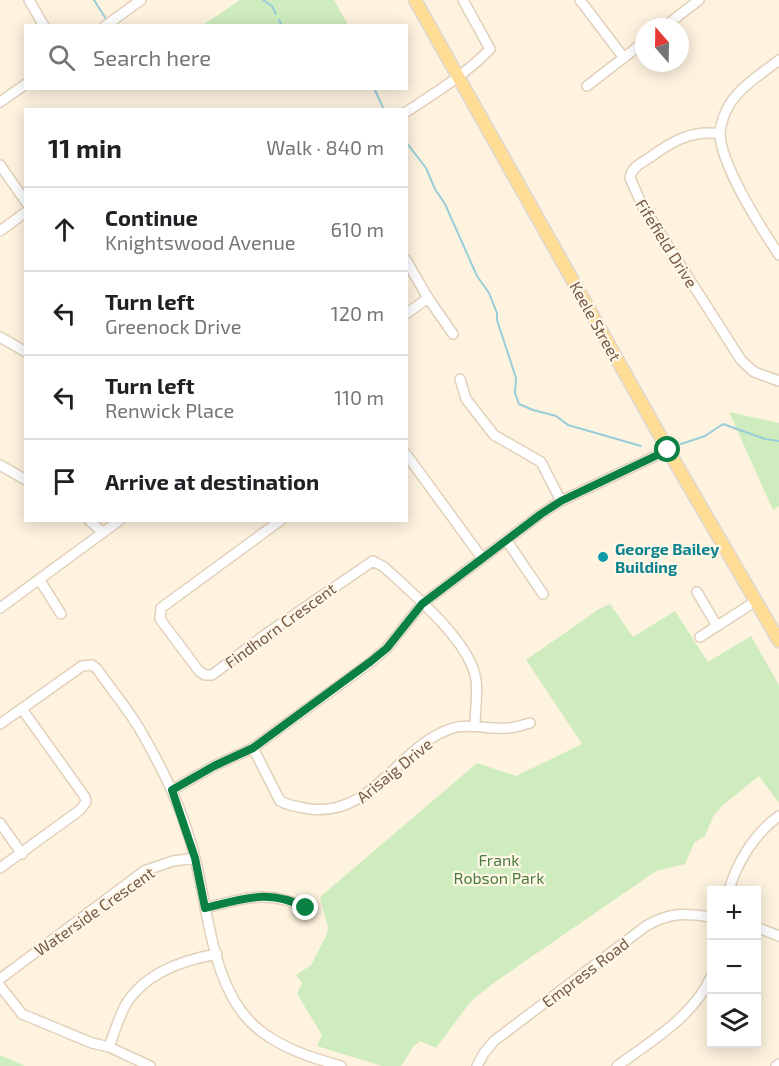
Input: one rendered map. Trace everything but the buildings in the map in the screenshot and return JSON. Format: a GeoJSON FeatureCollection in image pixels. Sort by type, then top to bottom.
{"type":"FeatureCollection","features":[{"type":"Feature","properties":{"kind":"main road","name":"Keele Street"},"geometry":{"type":"LineString","coordinates":[[415,0],[668,450],[779,641]]}},
{"type":"Feature","properties":{"kind":"street"},"geometry":{"type":"LineString","coordinates":[[29,0],[43,24]]}},
{"type":"Feature","properties":{"kind":"street"},"geometry":{"type":"LineString","coordinates":[[108,24],[141,0]]}},
{"type":"Feature","properties":{"kind":"street"},"geometry":{"type":"LineString","coordinates":[[408,111],[452,81],[490,49],[463,0]]}},
{"type":"Feature","properties":{"kind":"street"},"geometry":{"type":"LineString","coordinates":[[580,0],[624,58]]}},
{"type":"Feature","properties":{"kind":"street"},"geometry":{"type":"LineString","coordinates":[[676,18],[699,0]]}},
{"type":"Feature","properties":{"kind":"street"},"geometry":{"type":"LineString","coordinates":[[587,86],[635,49]]}},
{"type":"Feature","properties":{"kind":"street"},"geometry":{"type":"LineString","coordinates":[[779,60],[741,90],[725,112],[720,134],[727,161],[740,188],[779,255]]}},
{"type":"Feature","properties":{"kind":"street"},"geometry":{"type":"LineString","coordinates":[[0,102],[24,85]]}},
{"type":"Feature","properties":{"kind":"street","name":"Fifefield Drive"},"geometry":{"type":"LineString","coordinates":[[720,134],[698,133],[674,140],[636,167],[630,174],[630,178],[642,205],[741,360],[754,372],[779,381]]}},
{"type":"Feature","properties":{"kind":"street"},"geometry":{"type":"LineString","coordinates":[[0,165],[24,199]]}},
{"type":"Feature","properties":{"kind":"street"},"geometry":{"type":"LineString","coordinates":[[0,231],[24,214]]}},
{"type":"Feature","properties":{"kind":"street"},"geometry":{"type":"LineString","coordinates":[[408,263],[453,334]]}},
{"type":"Feature","properties":{"kind":"street"},"geometry":{"type":"LineString","coordinates":[[408,313],[428,298]]}},
{"type":"Feature","properties":{"kind":"street"},"geometry":{"type":"LineString","coordinates":[[0,337],[24,350]]}},
{"type":"Feature","properties":{"kind":"street"},"geometry":{"type":"LineString","coordinates":[[460,380],[466,399],[494,435],[541,462],[561,501]]}},
{"type":"Feature","properties":{"kind":"street"},"geometry":{"type":"LineString","coordinates":[[172,790],[214,766],[253,748],[379,655],[422,604],[561,501],[668,450]]}},
{"type":"Feature","properties":{"kind":"street"},"geometry":{"type":"LineString","coordinates":[[408,457],[482,558]]}},
{"type":"Feature","properties":{"kind":"street"},"geometry":{"type":"LineString","coordinates":[[0,465],[24,479]]}},
{"type":"Feature","properties":{"kind":"street"},"geometry":{"type":"LineString","coordinates":[[90,522],[103,533]]}},
{"type":"Feature","properties":{"kind":"street"},"geometry":{"type":"LineString","coordinates":[[0,608],[117,522]]}},
{"type":"Feature","properties":{"kind":"street","name":"Findhorn Crescent"},"geometry":{"type":"LineString","coordinates":[[278,522],[161,608],[160,619],[199,671],[205,675],[212,675],[218,671],[293,615],[373,561],[384,567],[422,604]]}},
{"type":"Feature","properties":{"kind":"street"},"geometry":{"type":"LineString","coordinates":[[507,541],[543,594]]}},
{"type":"Feature","properties":{"kind":"street"},"geometry":{"type":"LineString","coordinates":[[39,579],[61,614]]}},
{"type":"Feature","properties":{"kind":"street"},"geometry":{"type":"LineString","coordinates":[[697,592],[717,626]]}},
{"type":"Feature","properties":{"kind":"street"},"geometry":{"type":"LineString","coordinates":[[700,637],[756,601]]}},
{"type":"Feature","properties":{"kind":"street"},"geometry":{"type":"LineString","coordinates":[[422,604],[442,622],[470,664],[476,679],[474,726]]}},
{"type":"Feature","properties":{"kind":"street"},"geometry":{"type":"LineString","coordinates":[[0,724],[82,666],[92,666],[139,727],[172,790],[195,858],[217,954],[229,993],[238,1008],[254,1025],[285,1047],[336,1065]]}},
{"type":"Feature","properties":{"kind":"street"},"geometry":{"type":"LineString","coordinates":[[0,868],[80,810],[86,802],[85,797],[22,709]]}},
{"type":"Feature","properties":{"kind":"street","name":"Arisaig Drive"},"geometry":{"type":"LineString","coordinates":[[253,748],[280,801],[286,805],[320,810],[334,809],[357,802],[420,747],[438,735],[455,728],[474,726],[508,729],[530,723]]}},
{"type":"Feature","properties":{"kind":"street"},"geometry":{"type":"LineString","coordinates":[[731,886],[752,841],[764,827],[779,816]]}},
{"type":"Feature","properties":{"kind":"street"},"geometry":{"type":"LineString","coordinates":[[0,823],[22,854]]}},
{"type":"Feature","properties":{"kind":"street","name":"Waterside Crescent"},"geometry":{"type":"LineString","coordinates":[[0,979],[144,871],[173,861],[195,858]]}},
{"type":"Feature","properties":{"kind":"street"},"geometry":{"type":"LineString","coordinates":[[205,908],[250,897],[265,896],[291,900],[306,908]]}},
{"type":"Feature","properties":{"kind":"street","name":"Empress Road"},"geometry":{"type":"LineString","coordinates":[[477,1066],[494,1041],[646,926],[668,915],[707,917]]}},
{"type":"Feature","properties":{"kind":"street"},"geometry":{"type":"LineString","coordinates":[[761,929],[779,936]]}},
{"type":"Feature","properties":{"kind":"street"},"geometry":{"type":"LineString","coordinates":[[109,1047],[126,1005],[140,988],[169,968],[196,958],[217,954]]}},
{"type":"Feature","properties":{"kind":"street"},"geometry":{"type":"LineString","coordinates":[[617,1066],[688,1011],[700,998],[707,983]]}},
{"type":"Feature","properties":{"kind":"street"},"geometry":{"type":"LineString","coordinates":[[0,986],[22,1014],[92,1043],[109,1047],[150,1066]]}},
{"type":"Feature","properties":{"kind":"green space"},"geometry":{"type":"Polygon","coordinates":[[[240,0],[334,0],[347,24],[204,24],[240,0]]]}},
{"type":"Feature","properties":{"kind":"green space"},"geometry":{"type":"Polygon","coordinates":[[[729,412],[779,423],[779,506],[773,510],[729,412]]]}},
{"type":"Feature","properties":{"kind":"green space","name":"Frank Robson Park"},"geometry":{"type":"Polygon","coordinates":[[[610,604],[633,637],[675,611],[708,662],[751,636],[779,685],[779,803],[759,776],[714,815],[705,836],[694,843],[685,864],[656,871],[495,982],[471,1001],[436,1048],[420,1041],[413,1047],[401,1066],[382,1066],[317,1046],[322,1035],[297,994],[302,983],[296,975],[311,965],[326,936],[328,928],[320,897],[477,763],[516,776],[582,744],[526,660],[599,609],[610,604]]]}},
{"type":"Feature","properties":{"kind":"green space"},"geometry":{"type":"Polygon","coordinates":[[[0,1055],[25,1066],[0,1066],[0,1055]]]}},
{"type":"Feature","properties":{"kind":"waterway"},"geometry":{"type":"LineString","coordinates":[[94,0],[106,19]]}},
{"type":"Feature","properties":{"kind":"waterway"},"geometry":{"type":"LineString","coordinates":[[263,0],[272,6],[276,14]]}},
{"type":"Feature","properties":{"kind":"waterway"},"geometry":{"type":"LineString","coordinates":[[279,20],[281,24]]}},
{"type":"Feature","properties":{"kind":"waterway"},"geometry":{"type":"LineString","coordinates":[[375,90],[383,108]]}},
{"type":"Feature","properties":{"kind":"waterway"},"geometry":{"type":"LineString","coordinates":[[408,145],[426,168],[435,189],[445,204],[477,276],[489,293],[516,378],[515,393],[519,404],[556,416],[568,425],[641,446]]}},
{"type":"Feature","properties":{"kind":"waterway"},"geometry":{"type":"LineString","coordinates":[[681,444],[705,436],[723,424],[765,439],[779,441]]}},
{"type":"Feature","properties":{"kind":"place","name":"George Bailey Building"},"geometry":{"type":"Point","coordinates":[603,557]}},
{"type":"Feature","properties":{"kind":"route"},"geometry":{"type":"LineString","coordinates":[[306,908],[291,900],[265,896],[250,897],[205,908],[195,858],[172,790],[214,766],[253,748],[370,662],[387,648],[422,604],[541,514],[561,501],[668,450]]}}]}
